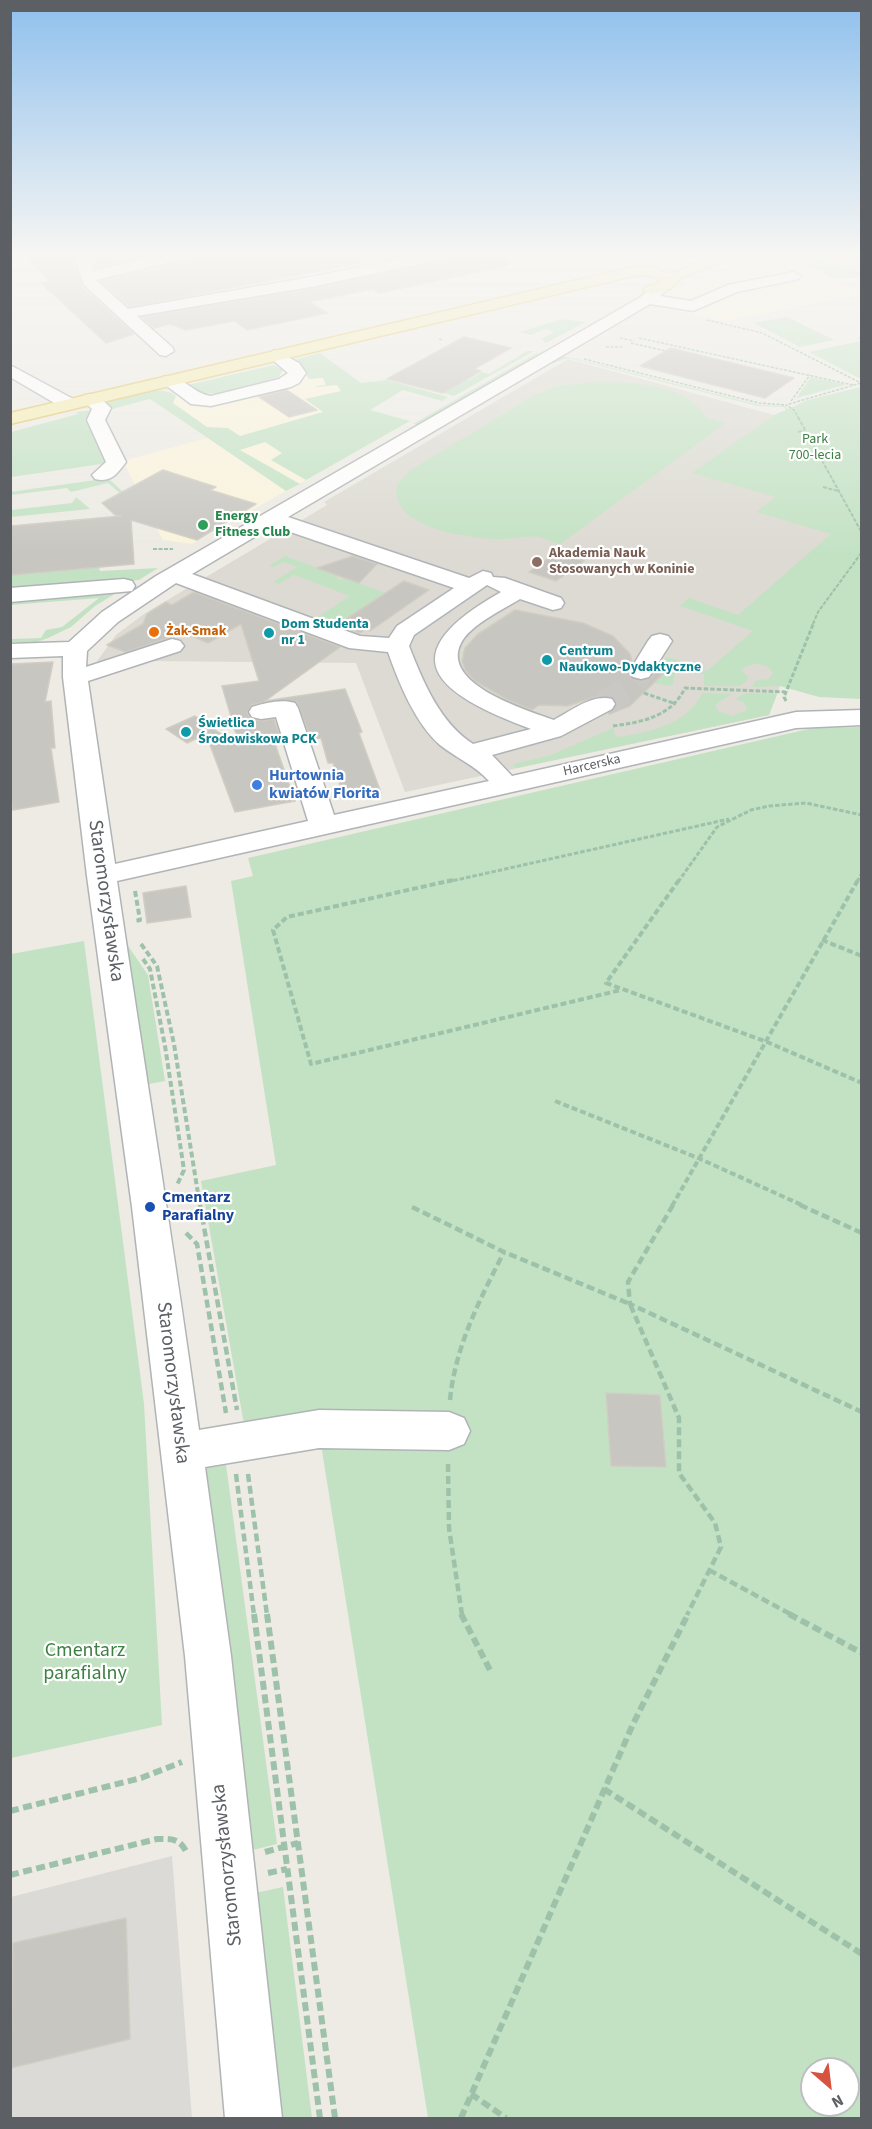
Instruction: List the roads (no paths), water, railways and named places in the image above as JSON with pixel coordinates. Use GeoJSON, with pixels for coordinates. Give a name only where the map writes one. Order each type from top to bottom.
{"type":"FeatureCollection","features":[{"type":"Feature","properties":{"kind":"main road"},"geometry":{"type":"LineString","coordinates":[[10,419],[275,355]]}},
{"type":"Feature","properties":{"kind":"street"},"geometry":{"type":"LineString","coordinates":[[10,651],[75,649],[110,617],[174,575],[536,354]]}},
{"type":"Feature","properties":{"kind":"street"},"geometry":{"type":"LineString","coordinates":[[169,381],[194,398],[206,401],[270,387],[293,379],[297,373],[295,369],[275,355]]}},
{"type":"Feature","properties":{"kind":"street"},"geometry":{"type":"LineString","coordinates":[[11,371],[69,404]]}},
{"type":"Feature","properties":{"kind":"street"},"geometry":{"type":"LineString","coordinates":[[91,399],[102,408],[96,420],[116,462],[109,472],[102,475]]}},
{"type":"Feature","properties":{"kind":"street"},"geometry":{"type":"LineString","coordinates":[[270,518],[553,603]]}},
{"type":"Feature","properties":{"kind":"street"},"geometry":{"type":"LineString","coordinates":[[459,563],[477,582]]}},
{"type":"Feature","properties":{"kind":"street"},"geometry":{"type":"LineString","coordinates":[[174,575],[357,643],[397,646]]}},
{"type":"Feature","properties":{"kind":"street"},"geometry":{"type":"LineString","coordinates":[[397,646],[405,631],[477,582]]}},
{"type":"Feature","properties":{"kind":"street"},"geometry":{"type":"LineString","coordinates":[[10,595],[124,586]]}},
{"type":"Feature","properties":{"kind":"street"},"geometry":{"type":"LineString","coordinates":[[518,591],[457,633],[447,646],[445,654],[448,666],[457,682],[474,695],[555,729]]}},
{"type":"Feature","properties":{"kind":"street"},"geometry":{"type":"LineString","coordinates":[[643,682],[660,641]]}},
{"type":"Feature","properties":{"kind":"street"},"geometry":{"type":"LineString","coordinates":[[75,677],[94,673],[172,646]]}},
{"type":"Feature","properties":{"kind":"street"},"geometry":{"type":"LineString","coordinates":[[397,646],[434,719],[445,735],[492,767],[506,786]]}},
{"type":"Feature","properties":{"kind":"street","name":"Staromorzysławska"},"geometry":{"type":"LineString","coordinates":[[75,649],[75,677],[121,872],[150,1207],[208,1656],[253,2118]]}},
{"type":"Feature","properties":{"kind":"street"},"geometry":{"type":"LineString","coordinates":[[261,711],[286,708],[324,827]]}},
{"type":"Feature","properties":{"kind":"street"},"geometry":{"type":"LineString","coordinates":[[471,753],[532,738],[555,729],[607,715]]}},
{"type":"Feature","properties":{"kind":"street","name":"Harcerska"},"geometry":{"type":"LineString","coordinates":[[121,872],[796,720],[861,717]]}},
{"type":"Feature","properties":{"kind":"street"},"geometry":{"type":"LineString","coordinates":[[181,1452],[319,1429],[449,1431]]}},
{"type":"Feature","properties":{"kind":"tunnel"},"geometry":{"type":"LineString","coordinates":[[603,704],[629,688],[641,672]]}},
{"type":"Feature","properties":{"kind":"place","name":"Energy Fitness Club"},"geometry":{"type":"Point","coordinates":[203,525]}},
{"type":"Feature","properties":{"kind":"place","name":"Akademia Nauk Stosowanych w Koninie"},"geometry":{"type":"Point","coordinates":[537,562]}},
{"type":"Feature","properties":{"kind":"place","name":"Żak-Smak"},"geometry":{"type":"Point","coordinates":[154,632]}},
{"type":"Feature","properties":{"kind":"place","name":"Dom Studenta nr 1"},"geometry":{"type":"Point","coordinates":[269,633]}},
{"type":"Feature","properties":{"kind":"place","name":"Centrum Naukowo-Dydaktyczne"},"geometry":{"type":"Point","coordinates":[547,660]}},
{"type":"Feature","properties":{"kind":"place","name":"Świetlica Środowiskowa PCK"},"geometry":{"type":"Point","coordinates":[186,732]}},
{"type":"Feature","properties":{"kind":"place","name":"Hurtownia kwiatów Florita"},"geometry":{"type":"Point","coordinates":[257,785]}},
{"type":"Feature","properties":{"kind":"place","name":"Cmentarz Parafialny"},"geometry":{"type":"Point","coordinates":[150,1207]}},
{"type":"Feature","properties":{"kind":"park label","name":"Park 700-lecia"},"geometry":{"type":"Point","coordinates":[815,448]}},
{"type":"Feature","properties":{"kind":"park label","name":"Cmentarz parafialny"},"geometry":{"type":"Point","coordinates":[85,1664]}}]}
